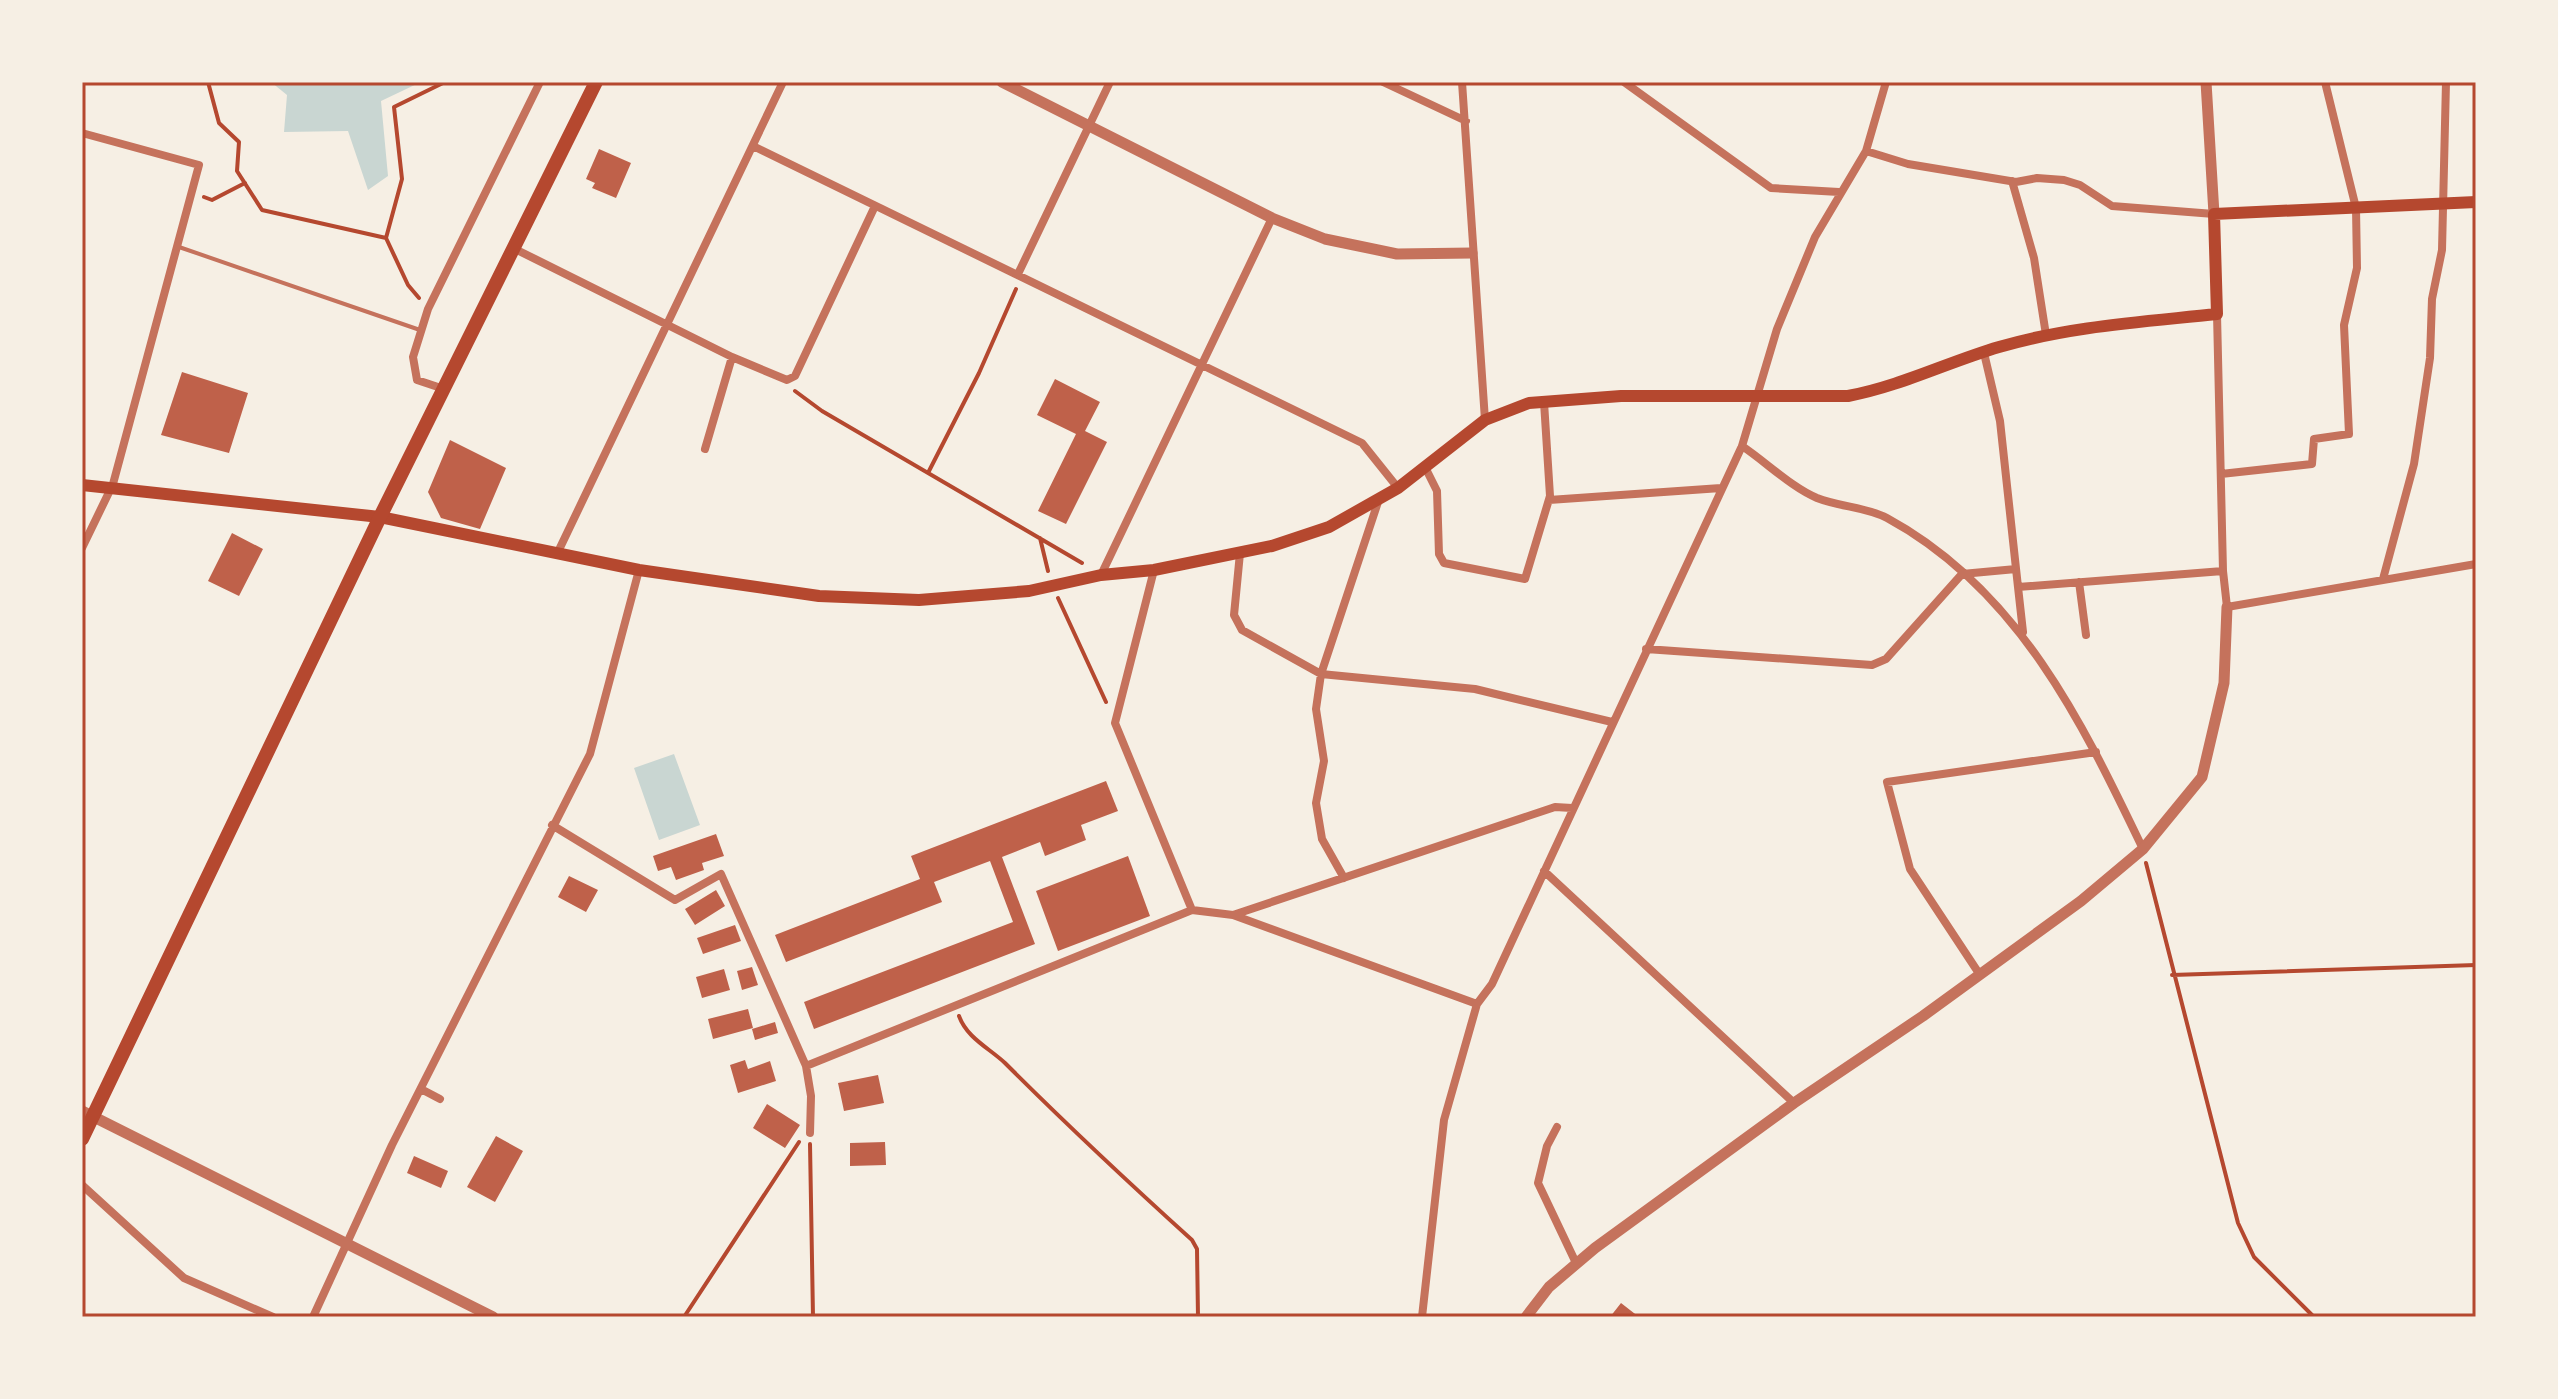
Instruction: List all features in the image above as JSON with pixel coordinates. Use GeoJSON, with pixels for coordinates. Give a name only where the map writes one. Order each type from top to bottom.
{"type":"FeatureCollection","features":[{"type":"Feature","properties":{"kind":"main road"},"geometry":{"type":"LineString","coordinates":[[82,1139],[88,1114],[596,82]]}},
{"type":"Feature","properties":{"kind":"main road"},"geometry":{"type":"LineString","coordinates":[[82,485],[380,517],[639,570],[819,596],[919,600],[1029,591],[1101,575],[1154,570],[1240,553],[1329,527],[1398,488],[1501,411],[1544,402],[1621,396],[1848,396],[1884,389],[1984,353],[2073,328],[2217,314],[2214,214],[2476,202]]}},
{"type":"Feature","properties":{"kind":"street"},"geometry":{"type":"LineString","coordinates":[[445,389],[417,380],[413,357],[421,331],[428,309],[540,82]]}},
{"type":"Feature","properties":{"kind":"street"},"geometry":{"type":"LineString","coordinates":[[557,554],[783,82]]}},
{"type":"Feature","properties":{"kind":"street"},"geometry":{"type":"LineString","coordinates":[[1002,82],[1272,218],[1325,239],[1397,254],[1472,253]]}},
{"type":"Feature","properties":{"kind":"street"},"geometry":{"type":"LineString","coordinates":[[1018,274],[1110,82]]}},
{"type":"Feature","properties":{"kind":"street"},"geometry":{"type":"LineString","coordinates":[[1383,82],[1466,121]]}},
{"type":"Feature","properties":{"kind":"street"},"geometry":{"type":"LineString","coordinates":[[1462,82],[1485,420]]}},
{"type":"Feature","properties":{"kind":"street"},"geometry":{"type":"LineString","coordinates":[[1624,82],[1771,188],[1839,192]]}},
{"type":"Feature","properties":{"kind":"street"},"geometry":{"type":"LineString","coordinates":[[1422,1317],[1444,1120],[1477,1004],[1492,984],[1742,446],[1752,423],[1777,329],[1815,237],[1866,151],[1886,82]]}},
{"type":"Feature","properties":{"kind":"street"},"geometry":{"type":"LineString","coordinates":[[1866,151],[1908,164],[2012,181],[2064,180],[2080,185],[2112,206],[2214,214],[2206,82]]}},
{"type":"Feature","properties":{"kind":"street"},"geometry":{"type":"LineString","coordinates":[[2221,474],[2312,464],[2314,439],[2349,434],[2344,325],[2357,268],[2356,208],[2325,82]]}},
{"type":"Feature","properties":{"kind":"street"},"geometry":{"type":"LineString","coordinates":[[2383,579],[2414,464],[2430,358],[2432,299],[2442,250],[2446,82]]}},
{"type":"Feature","properties":{"kind":"street"},"geometry":{"type":"LineString","coordinates":[[82,133],[199,165],[111,490],[82,548]]}},
{"type":"Feature","properties":{"kind":"street"},"geometry":{"type":"LineString","coordinates":[[753,146],[1362,443],[1398,488]]}},
{"type":"Feature","properties":{"kind":"street"},"geometry":{"type":"LineString","coordinates":[[2012,181],[2034,258],[2046,335]]}},
{"type":"Feature","properties":{"kind":"street"},"geometry":{"type":"LineString","coordinates":[[515,249],[732,357],[787,380],[795,376],[875,206]]}},
{"type":"Feature","properties":{"kind":"street"},"geometry":{"type":"LineString","coordinates":[[1101,575],[1272,218]]}},
{"type":"Feature","properties":{"kind":"street"},"geometry":{"type":"LineString","coordinates":[[1526,1317],[1549,1287],[1576,1263],[1794,1103],[2081,901],[2143,849],[2202,777],[2224,683],[2227,607],[2223,571],[2217,314]]}},
{"type":"Feature","properties":{"kind":"street"},"geometry":{"type":"LineString","coordinates":[[1984,353],[2000,421],[2023,636]]}},
{"type":"Feature","properties":{"kind":"street"},"geometry":{"type":"LineString","coordinates":[[705,449],[732,357]]}},
{"type":"Feature","properties":{"kind":"street"},"geometry":{"type":"LineString","coordinates":[[1425,467],[1437,491],[1439,554],[1444,563],[1525,579],[1549,500],[1544,402]]}},
{"type":"Feature","properties":{"kind":"street"},"geometry":{"type":"LineString","coordinates":[[1742,446],[1817,498],[1885,516],[1921,539],[1962,574],[2023,636],[2072,704],[2143,849]]}},
{"type":"Feature","properties":{"kind":"street"},"geometry":{"type":"LineString","coordinates":[[1549,500],[1721,488]]}},
{"type":"Feature","properties":{"kind":"street"},"geometry":{"type":"LineString","coordinates":[[1344,878],[1322,839],[1316,803],[1324,761],[1316,709],[1321,674],[1379,498]]}},
{"type":"Feature","properties":{"kind":"street"},"geometry":{"type":"LineString","coordinates":[[1240,553],[1234,615],[1242,630],[1321,674],[1475,689],[1612,722]]}},
{"type":"Feature","properties":{"kind":"street"},"geometry":{"type":"LineString","coordinates":[[2227,607],[2476,564]]}},
{"type":"Feature","properties":{"kind":"street"},"geometry":{"type":"LineString","coordinates":[[1646,649],[1872,665],[1886,659],[1962,574],[2016,569]]}},
{"type":"Feature","properties":{"kind":"street"},"geometry":{"type":"LineString","coordinates":[[313,1317],[421,1089],[590,754],[639,570]]}},
{"type":"Feature","properties":{"kind":"street"},"geometry":{"type":"LineString","coordinates":[[1154,570],[1115,723],[1192,910]]}},
{"type":"Feature","properties":{"kind":"street"},"geometry":{"type":"LineString","coordinates":[[2018,587],[2223,571]]}},
{"type":"Feature","properties":{"kind":"street"},"geometry":{"type":"LineString","coordinates":[[2079,582],[2086,635]]}},
{"type":"Feature","properties":{"kind":"street"},"geometry":{"type":"LineString","coordinates":[[1980,975],[1910,869],[1887,782],[2096,752]]}},
{"type":"Feature","properties":{"kind":"street"},"geometry":{"type":"LineString","coordinates":[[1233,915],[1555,807],[1572,808]]}},
{"type":"Feature","properties":{"kind":"street"},"geometry":{"type":"LineString","coordinates":[[552,825],[675,900],[721,874],[806,1066],[811,1096],[810,1133]]}},
{"type":"Feature","properties":{"kind":"street"},"geometry":{"type":"LineString","coordinates":[[1544,871],[1794,1103]]}},
{"type":"Feature","properties":{"kind":"street"},"geometry":{"type":"LineString","coordinates":[[806,1066],[1192,910],[1233,915],[1477,1004]]}},
{"type":"Feature","properties":{"kind":"street"},"geometry":{"type":"LineString","coordinates":[[421,1089],[440,1099]]}},
{"type":"Feature","properties":{"kind":"street"},"geometry":{"type":"LineString","coordinates":[[88,1114],[493,1317]]}},
{"type":"Feature","properties":{"kind":"street"},"geometry":{"type":"LineString","coordinates":[[1557,1127],[1547,1146],[1538,1183],[1576,1263]]}},
{"type":"Feature","properties":{"kind":"street"},"geometry":{"type":"LineString","coordinates":[[82,1185],[184,1278],[273,1317]]}},
{"type":"Feature","properties":{"kind":"lane"},"geometry":{"type":"LineString","coordinates":[[177,246],[421,331]]}},
{"type":"Feature","properties":{"kind":"path"},"geometry":{"type":"LineString","coordinates":[[208,82],[219,123],[239,142],[237,171],[262,210],[386,238]]}},
{"type":"Feature","properties":{"kind":"path"},"geometry":{"type":"LineString","coordinates":[[428,309],[408,285],[386,238],[402,179],[394,107],[445,82]]}},
{"type":"Feature","properties":{"kind":"path"},"geometry":{"type":"LineString","coordinates":[[198,195],[212,200],[245,183]]}},
{"type":"Feature","properties":{"kind":"path"},"geometry":{"type":"LineString","coordinates":[[929,471],[1015,296],[1018,274]]}},
{"type":"Feature","properties":{"kind":"path"},"geometry":{"type":"LineString","coordinates":[[787,380],[800,397],[1101,575]]}},
{"type":"Feature","properties":{"kind":"path"},"geometry":{"type":"LineString","coordinates":[[1040,538],[1047,568]]}},
{"type":"Feature","properties":{"kind":"path"},"geometry":{"type":"LineString","coordinates":[[1062,610],[1072,624],[1115,723]]}},
{"type":"Feature","properties":{"kind":"path"},"geometry":{"type":"LineString","coordinates":[[2143,849],[2172,975],[2238,1223],[2254,1257],[2314,1317]]}},
{"type":"Feature","properties":{"kind":"path"},"geometry":{"type":"LineString","coordinates":[[2172,975],[2476,965]]}},
{"type":"Feature","properties":{"kind":"path"},"geometry":{"type":"LineString","coordinates":[[955,1006],[962,1024],[973,1037],[996,1055],[1098,1155],[1192,1240],[1197,1249],[1198,1317]]}},
{"type":"Feature","properties":{"kind":"path"},"geometry":{"type":"LineString","coordinates":[[684,1317],[799,1141],[810,1133]]}},
{"type":"Feature","properties":{"kind":"path"},"geometry":{"type":"LineString","coordinates":[[810,1133],[813,1317]]}},
{"type":"Feature","properties":{"kind":"shaded area"},"geometry":{"type":"Polygon","coordinates":[[[271,82],[421,82],[381,101],[388,176],[368,190],[348,131],[284,132],[287,95],[271,82]]]}},
{"type":"Feature","properties":{"kind":"shaded area"},"geometry":{"type":"Polygon","coordinates":[[[674,754],[700,825],[659,840],[634,768],[674,754]]]}},
{"type":"Feature","properties":{"kind":"building"},"geometry":{"type":"Polygon","coordinates":[[[599,149],[631,163],[616,198],[592,188],[595,183],[586,179],[599,149]]]}},
{"type":"Feature","properties":{"kind":"building"},"geometry":{"type":"Polygon","coordinates":[[[182,372],[248,393],[229,453],[161,435],[182,372]]]}},
{"type":"Feature","properties":{"kind":"building"},"geometry":{"type":"Polygon","coordinates":[[[1055,379],[1100,402],[1085,431],[1107,442],[1066,524],[1038,511],[1076,434],[1037,415],[1055,379]]]}},
{"type":"Feature","properties":{"kind":"building"},"geometry":{"type":"Polygon","coordinates":[[[450,440],[506,468],[480,529],[441,518],[428,492],[450,440]]]}},
{"type":"Feature","properties":{"kind":"building"},"geometry":{"type":"Polygon","coordinates":[[[232,533],[263,549],[239,596],[208,581],[232,533]]]}},
{"type":"Feature","properties":{"kind":"building"},"geometry":{"type":"Polygon","coordinates":[[[1106,781],[1118,811],[1081,825],[1086,840],[1045,856],[1040,842],[1002,857],[1035,944],[814,1029],[804,1002],[1013,922],[990,861],[934,882],[942,902],[786,962],[775,935],[920,879],[911,856],[1106,781]]]}},
{"type":"Feature","properties":{"kind":"building"},"geometry":{"type":"Polygon","coordinates":[[[716,834],[724,856],[702,863],[704,870],[676,880],[671,867],[658,871],[653,856],[716,834]]]}},
{"type":"Feature","properties":{"kind":"building"},"geometry":{"type":"Polygon","coordinates":[[[1128,856],[1150,916],[1058,951],[1036,891],[1128,856]]]}},
{"type":"Feature","properties":{"kind":"building"},"geometry":{"type":"Polygon","coordinates":[[[569,876],[598,890],[586,912],[558,897],[569,876]]]}},
{"type":"Feature","properties":{"kind":"building"},"geometry":{"type":"Polygon","coordinates":[[[716,890],[725,906],[695,925],[685,909],[716,890]]]}},
{"type":"Feature","properties":{"kind":"building"},"geometry":{"type":"Polygon","coordinates":[[[735,925],[741,941],[703,954],[697,938],[735,925]]]}},
{"type":"Feature","properties":{"kind":"building"},"geometry":{"type":"Polygon","coordinates":[[[752,967],[758,985],[742,990],[737,971],[752,967]]]}},
{"type":"Feature","properties":{"kind":"building"},"geometry":{"type":"Polygon","coordinates":[[[724,969],[730,990],[702,998],[696,977],[724,969]]]}},
{"type":"Feature","properties":{"kind":"building"},"geometry":{"type":"Polygon","coordinates":[[[748,1009],[753,1028],[713,1039],[708,1019],[748,1009]]]}},
{"type":"Feature","properties":{"kind":"building"},"geometry":{"type":"Polygon","coordinates":[[[775,1022],[778,1033],[755,1040],[752,1029],[775,1022]]]}},
{"type":"Feature","properties":{"kind":"building"},"geometry":{"type":"Polygon","coordinates":[[[745,1060],[748,1069],[770,1061],[776,1081],[738,1093],[730,1065],[745,1060]]]}},
{"type":"Feature","properties":{"kind":"building"},"geometry":{"type":"Polygon","coordinates":[[[878,1075],[884,1103],[844,1111],[838,1083],[878,1075]]]}},
{"type":"Feature","properties":{"kind":"building"},"geometry":{"type":"Polygon","coordinates":[[[767,1104],[800,1125],[785,1148],[753,1128],[767,1104]]]}},
{"type":"Feature","properties":{"kind":"building"},"geometry":{"type":"Polygon","coordinates":[[[496,1136],[523,1151],[495,1202],[467,1187],[496,1136]]]}},
{"type":"Feature","properties":{"kind":"building"},"geometry":{"type":"Polygon","coordinates":[[[885,1142],[886,1165],[850,1166],[850,1143],[885,1142]]]}},
{"type":"Feature","properties":{"kind":"building"},"geometry":{"type":"Polygon","coordinates":[[[414,1156],[448,1171],[441,1188],[407,1173],[414,1156]]]}},
{"type":"Feature","properties":{"kind":"building"},"geometry":{"type":"Polygon","coordinates":[[[1621,1303],[1639,1317],[1610,1317],[1621,1303]]]}}]}
